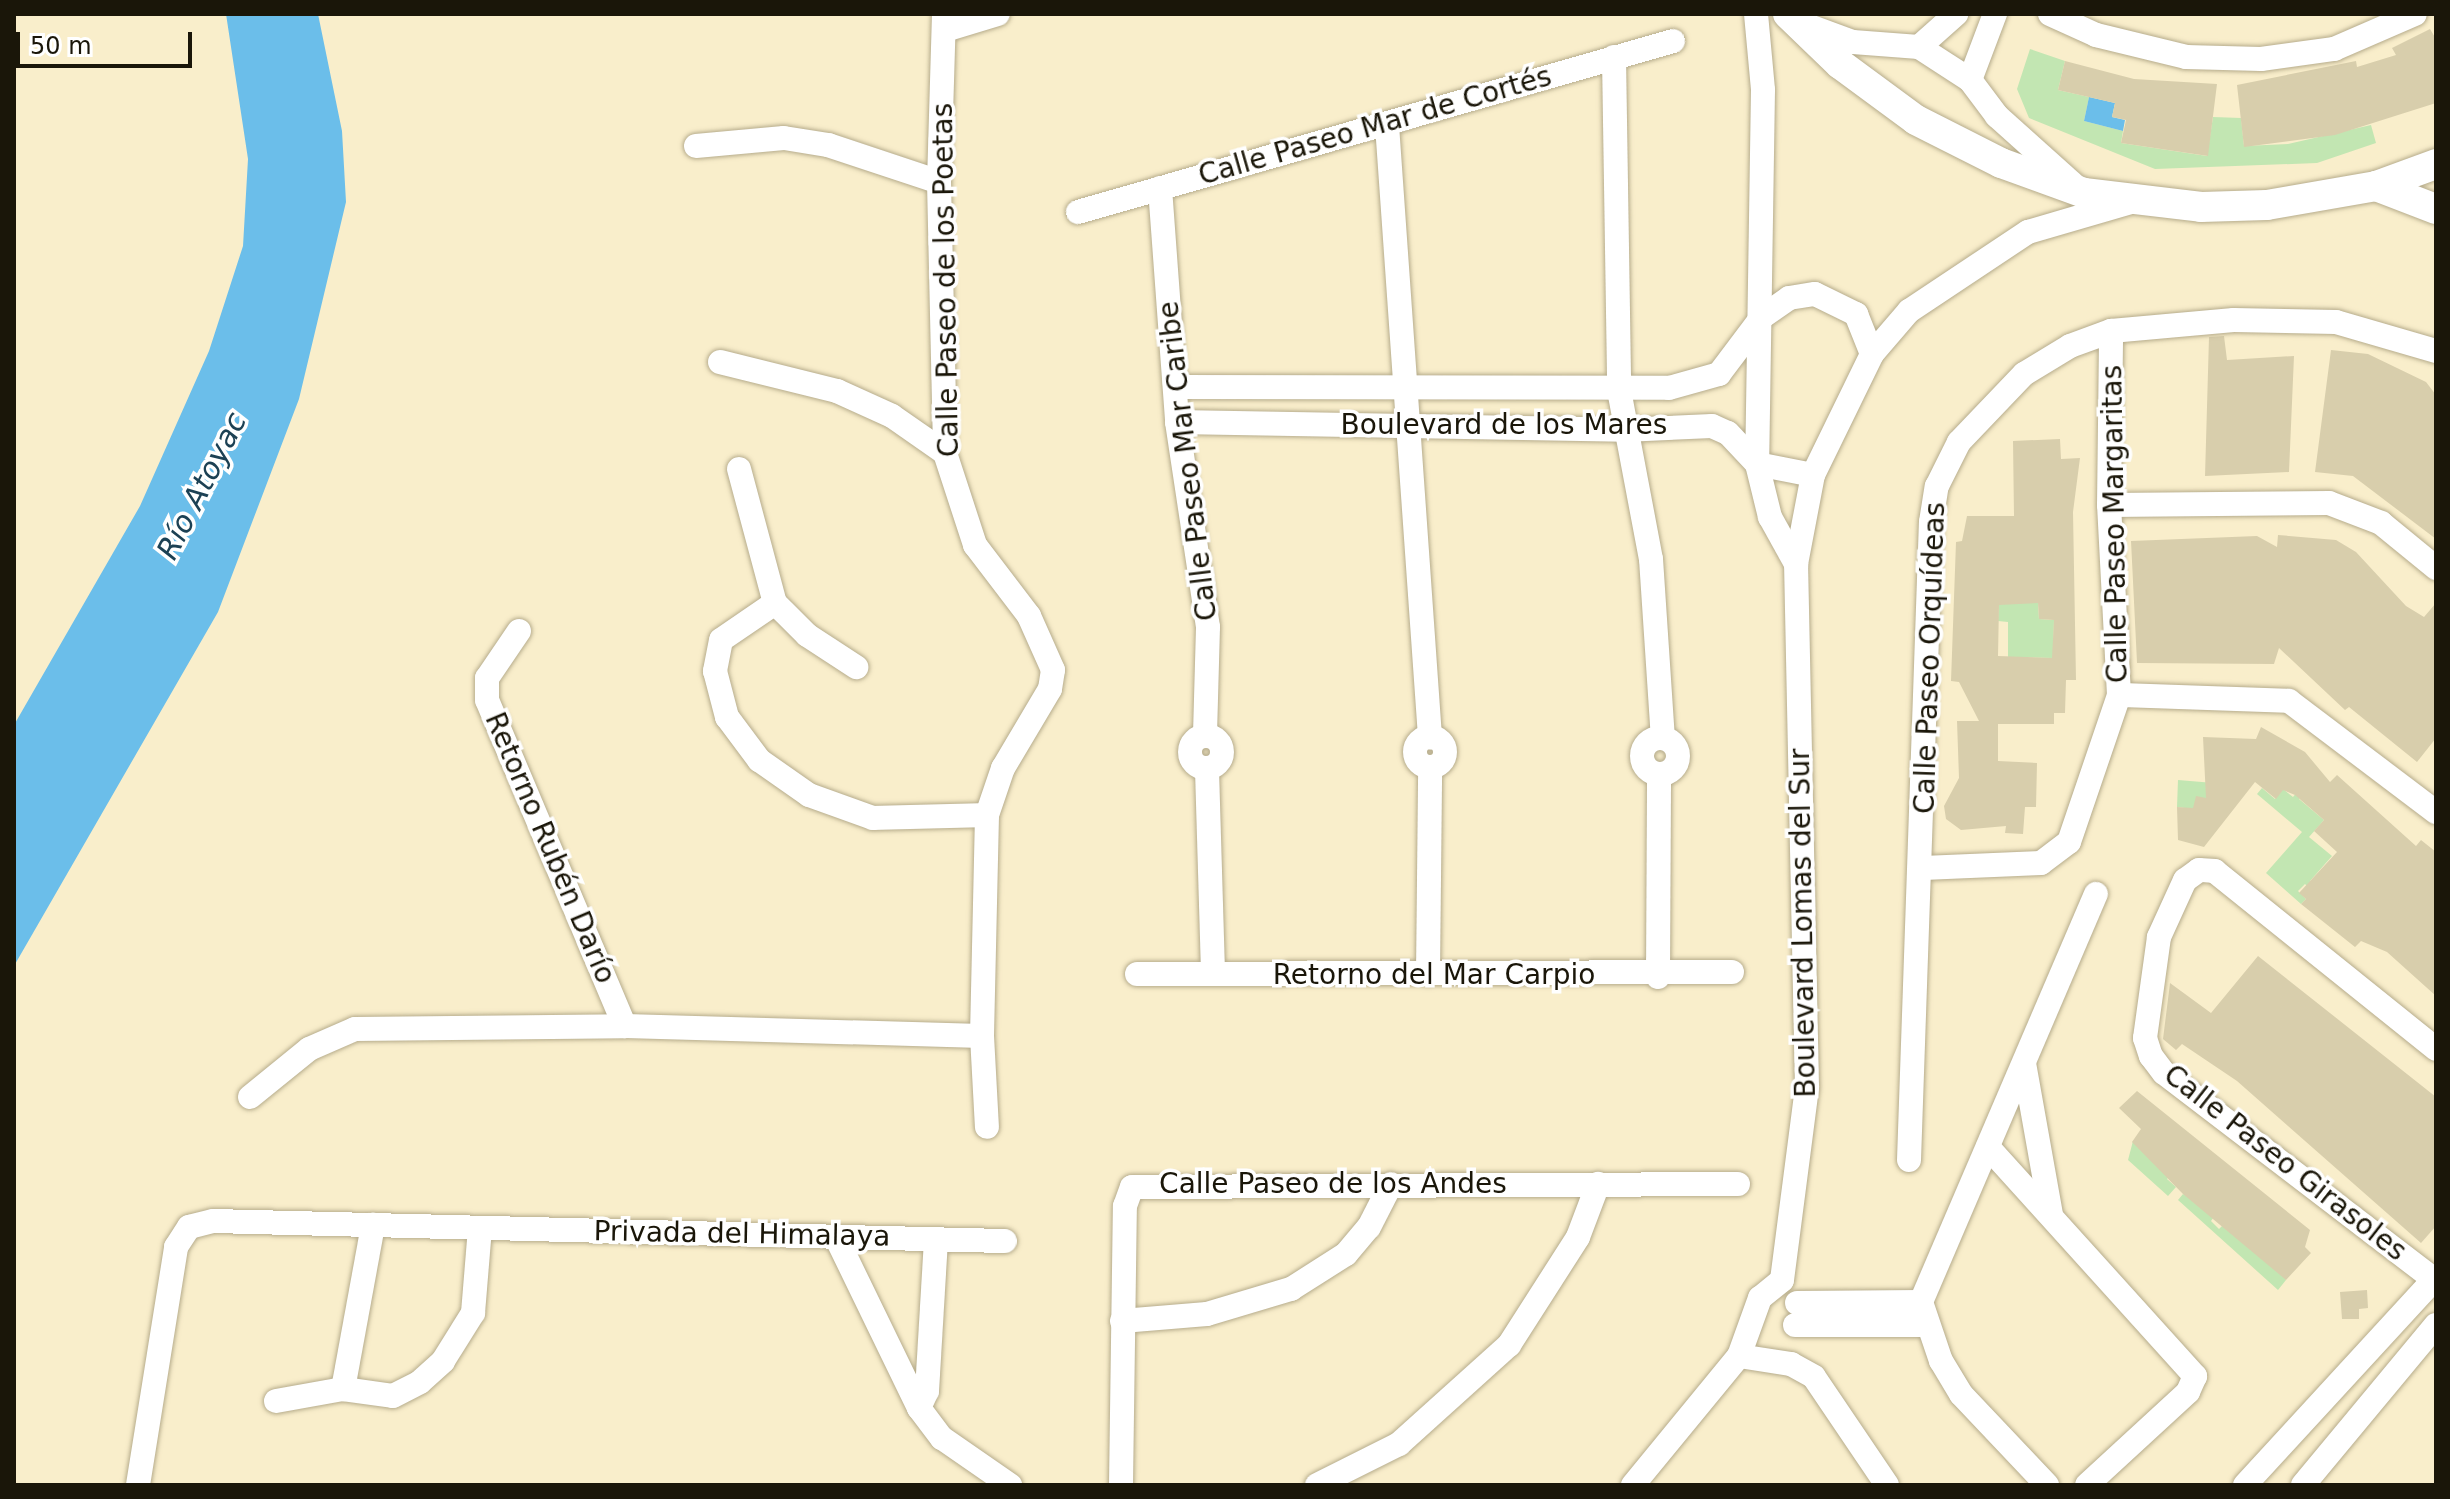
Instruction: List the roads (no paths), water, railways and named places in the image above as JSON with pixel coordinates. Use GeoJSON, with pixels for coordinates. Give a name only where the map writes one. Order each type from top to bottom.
{"type":"FeatureCollection","features":[{"type":"Feature","properties":{"kind":"street"},"geometry":{"type":"LineString","coordinates":[[944,22],[998,14]]}},
{"type":"Feature","properties":{"kind":"street","name":"Boulevard Lomas del Sur"},"geometry":{"type":"LineString","coordinates":[[1756,14],[1763,90],[1762,317],[1757,464],[1770,517],[1796,564]]}},
{"type":"Feature","properties":{"kind":"street"},"geometry":{"type":"LineString","coordinates":[[1919,47],[1956,14]]}},
{"type":"Feature","properties":{"kind":"street"},"geometry":{"type":"LineString","coordinates":[[1970,80],[1995,14]]}},
{"type":"Feature","properties":{"kind":"street"},"geometry":{"type":"LineString","coordinates":[[2050,14],[2096,35],[2186,57],[2261,59],[2334,49],[2415,14]]}},
{"type":"Feature","properties":{"kind":"street"},"geometry":{"type":"LineString","coordinates":[[1791,18],[1853,42],[1919,47],[1970,80],[2030,149],[2084,193]]}},
{"type":"Feature","properties":{"kind":"street"},"geometry":{"type":"LineString","coordinates":[[1791,18],[1840,64],[1916,120],[2001,163],[2084,193],[2136,201],[2267,205],[2376,186],[2436,164]]}},
{"type":"Feature","properties":{"kind":"street","name":"Calle Paseo de los Poetas"},"geometry":{"type":"LineString","coordinates":[[944,22],[939,182],[945,453],[975,545],[1029,616],[1053,670],[1050,689],[1003,768],[987,815],[982,1036],[987,1127]]}},
{"type":"Feature","properties":{"kind":"street","name":"Calle Paseo Mar de Cortés"},"geometry":{"type":"LineString","coordinates":[[1078,212],[1673,41]]}},
{"type":"Feature","properties":{"kind":"street"},"geometry":{"type":"LineString","coordinates":[[1614,57],[1619,390],[1624,430],[1651,559],[1663,738],[1678,752],[1670,772],[1659,775],[1658,977]]}},
{"type":"Feature","properties":{"kind":"street"},"geometry":{"type":"LineString","coordinates":[[1387,125],[1403,390],[1430,737],[1445,752],[1430,767],[1428,974]]}},
{"type":"Feature","properties":{"kind":"street"},"geometry":{"type":"LineString","coordinates":[[696,146],[784,138],[828,145],[939,182]]}},
{"type":"Feature","properties":{"kind":"street"},"geometry":{"type":"LineString","coordinates":[[2376,186],[2436,209]]}},
{"type":"Feature","properties":{"kind":"street","name":"Calle Paseo Mar Caribe"},"geometry":{"type":"LineString","coordinates":[[1160,188],[1177,422],[1208,627],[1205,735],[1218,740],[1223,752],[1219,764],[1207,770],[1213,973]]}},
{"type":"Feature","properties":{"kind":"street","name":"Boulevard Lomas del Sur"},"geometry":{"type":"LineString","coordinates":[[1782,1280],[1807,1087],[1796,564],[1813,475],[1872,354],[1909,311],[2028,232],[2136,201]]}},
{"type":"Feature","properties":{"kind":"street"},"geometry":{"type":"LineString","coordinates":[[1762,317],[1789,298],[1831,297],[1856,314],[1872,354]]}},
{"type":"Feature","properties":{"kind":"street","name":"Boulevard de los Mares"},"geometry":{"type":"LineString","coordinates":[[1175,387],[1403,390],[1669,388],[1719,374],[1762,317]]}},
{"type":"Feature","properties":{"kind":"street","name":"Calle Paseo Orquídeas"},"geometry":{"type":"LineString","coordinates":[[1909,1160],[1937,486],[1959,442],[2024,374],[2070,346],[2111,331],[2234,320],[2336,322],[2436,351]]}},
{"type":"Feature","properties":{"kind":"street","name":"Calle Paseo Margaritas"},"geometry":{"type":"LineString","coordinates":[[1923,868],[2041,863],[2057,856],[2069,842],[2119,695],[2109,505],[2111,331]]}},
{"type":"Feature","properties":{"kind":"street"},"geometry":{"type":"LineString","coordinates":[[720,362],[837,391],[892,416],[945,453]]}},
{"type":"Feature","properties":{"kind":"street","name":"Boulevard de los Mares"},"geometry":{"type":"LineString","coordinates":[[1177,422],[1624,430],[1712,426],[1728,433],[1757,464]]}},
{"type":"Feature","properties":{"kind":"street"},"geometry":{"type":"LineString","coordinates":[[1757,464],[1813,475]]}},
{"type":"Feature","properties":{"kind":"street"},"geometry":{"type":"LineString","coordinates":[[739,469],[775,603],[807,635],[856,667]]}},
{"type":"Feature","properties":{"kind":"street"},"geometry":{"type":"LineString","coordinates":[[2109,505],[2329,503],[2381,523],[2436,568]]}},
{"type":"Feature","properties":{"kind":"street"},"geometry":{"type":"LineString","coordinates":[[775,603],[721,640],[715,671],[727,717],[759,760],[809,795],[873,818],[987,815]]}},
{"type":"Feature","properties":{"kind":"street","name":"Retorno Rubén Darío"},"geometry":{"type":"LineString","coordinates":[[519,631],[487,678],[487,700],[625,1026]]}},
{"type":"Feature","properties":{"kind":"street"},"geometry":{"type":"LineString","coordinates":[[2119,695],[2289,701],[2436,812]]}},
{"type":"Feature","properties":{"kind":"street","name":"Calle Paseo Girasoles"},"geometry":{"type":"LineString","coordinates":[[2435,1279],[2164,1073],[2151,1056],[2145,1038],[2159,937],[2185,880],[2199,870],[2215,871],[2436,1049]]}},
{"type":"Feature","properties":{"kind":"street"},"geometry":{"type":"LineString","coordinates":[[2047,1485],[1961,1394],[1924,1313],[1988,1147],[2096,894]]}},
{"type":"Feature","properties":{"kind":"street","name":"Retorno del Mar Carpio"},"geometry":{"type":"LineString","coordinates":[[1137,974],[1658,977],[1732,972]]}},
{"type":"Feature","properties":{"kind":"street","name":"Retorno Rubén Darío"},"geometry":{"type":"LineString","coordinates":[[250,1097],[309,1049],[355,1029],[625,1026],[982,1036]]}},
{"type":"Feature","properties":{"kind":"street"},"geometry":{"type":"LineString","coordinates":[[2024,1063],[2051,1216]]}},
{"type":"Feature","properties":{"kind":"street"},"geometry":{"type":"LineString","coordinates":[[1988,1147],[2195,1376],[2188,1392],[2087,1485]]}},
{"type":"Feature","properties":{"kind":"street"},"geometry":{"type":"LineString","coordinates":[[1122,1321],[1207,1314],[1291,1289],[1346,1254],[1369,1227],[1391,1184]]}},
{"type":"Feature","properties":{"kind":"street"},"geometry":{"type":"LineString","coordinates":[[1317,1485],[1399,1444],[1509,1345],[1571,1250],[1598,1184]]}},
{"type":"Feature","properties":{"kind":"street","name":"Calle Paseo de los Andes"},"geometry":{"type":"LineString","coordinates":[[1121,1485],[1125,1206],[1132,1187],[1738,1184]]}},
{"type":"Feature","properties":{"kind":"street","name":"Privada del Himalaya"},"geometry":{"type":"LineString","coordinates":[[138,1485],[176,1247],[189,1227],[213,1221],[1005,1241]]}},
{"type":"Feature","properties":{"kind":"street"},"geometry":{"type":"LineString","coordinates":[[343,1389],[373,1225]]}},
{"type":"Feature","properties":{"kind":"street"},"geometry":{"type":"LineString","coordinates":[[276,1401],[343,1389],[393,1396],[443,1361],[473,1313],[480,1228]]}},
{"type":"Feature","properties":{"kind":"street"},"geometry":{"type":"LineString","coordinates":[[836,1237],[919,1408],[942,1438],[1010,1485]]}},
{"type":"Feature","properties":{"kind":"street"},"geometry":{"type":"LineString","coordinates":[[919,1408],[927,1391],[936,1239]]}},
{"type":"Feature","properties":{"kind":"street"},"geometry":{"type":"LineString","coordinates":[[2250,1483],[2435,1279]]}},
{"type":"Feature","properties":{"kind":"street"},"geometry":{"type":"LineString","coordinates":[[1633,1485],[1739,1356],[1760,1298],[1782,1280],[1796,1314],[1791,1364]]}},
{"type":"Feature","properties":{"kind":"street"},"geometry":{"type":"LineString","coordinates":[[1796,1314],[1924,1313]]}},
{"type":"Feature","properties":{"kind":"street"},"geometry":{"type":"LineString","coordinates":[[2303,1485],[2436,1325]]}},
{"type":"Feature","properties":{"kind":"street"},"geometry":{"type":"LineString","coordinates":[[1739,1356],[1791,1364],[1828,1391],[1862,1455],[1887,1485]]}},
{"type":"Feature","properties":{"kind":"water","name":"Río Atoyac"},"geometry":{"type":"Polygon","coordinates":[[[226,14],[318,14],[342,131],[346,202],[299,399],[218,612],[14,966],[14,725],[140,506],[209,351],[243,246],[248,159],[226,14]]]}},
{"type":"Feature","properties":{"kind":"water"},"geometry":{"type":"Polygon","coordinates":[[[2089,97],[2115,103],[2112,117],[2125,120],[2123,131],[2084,121],[2089,97]]]}}]}
